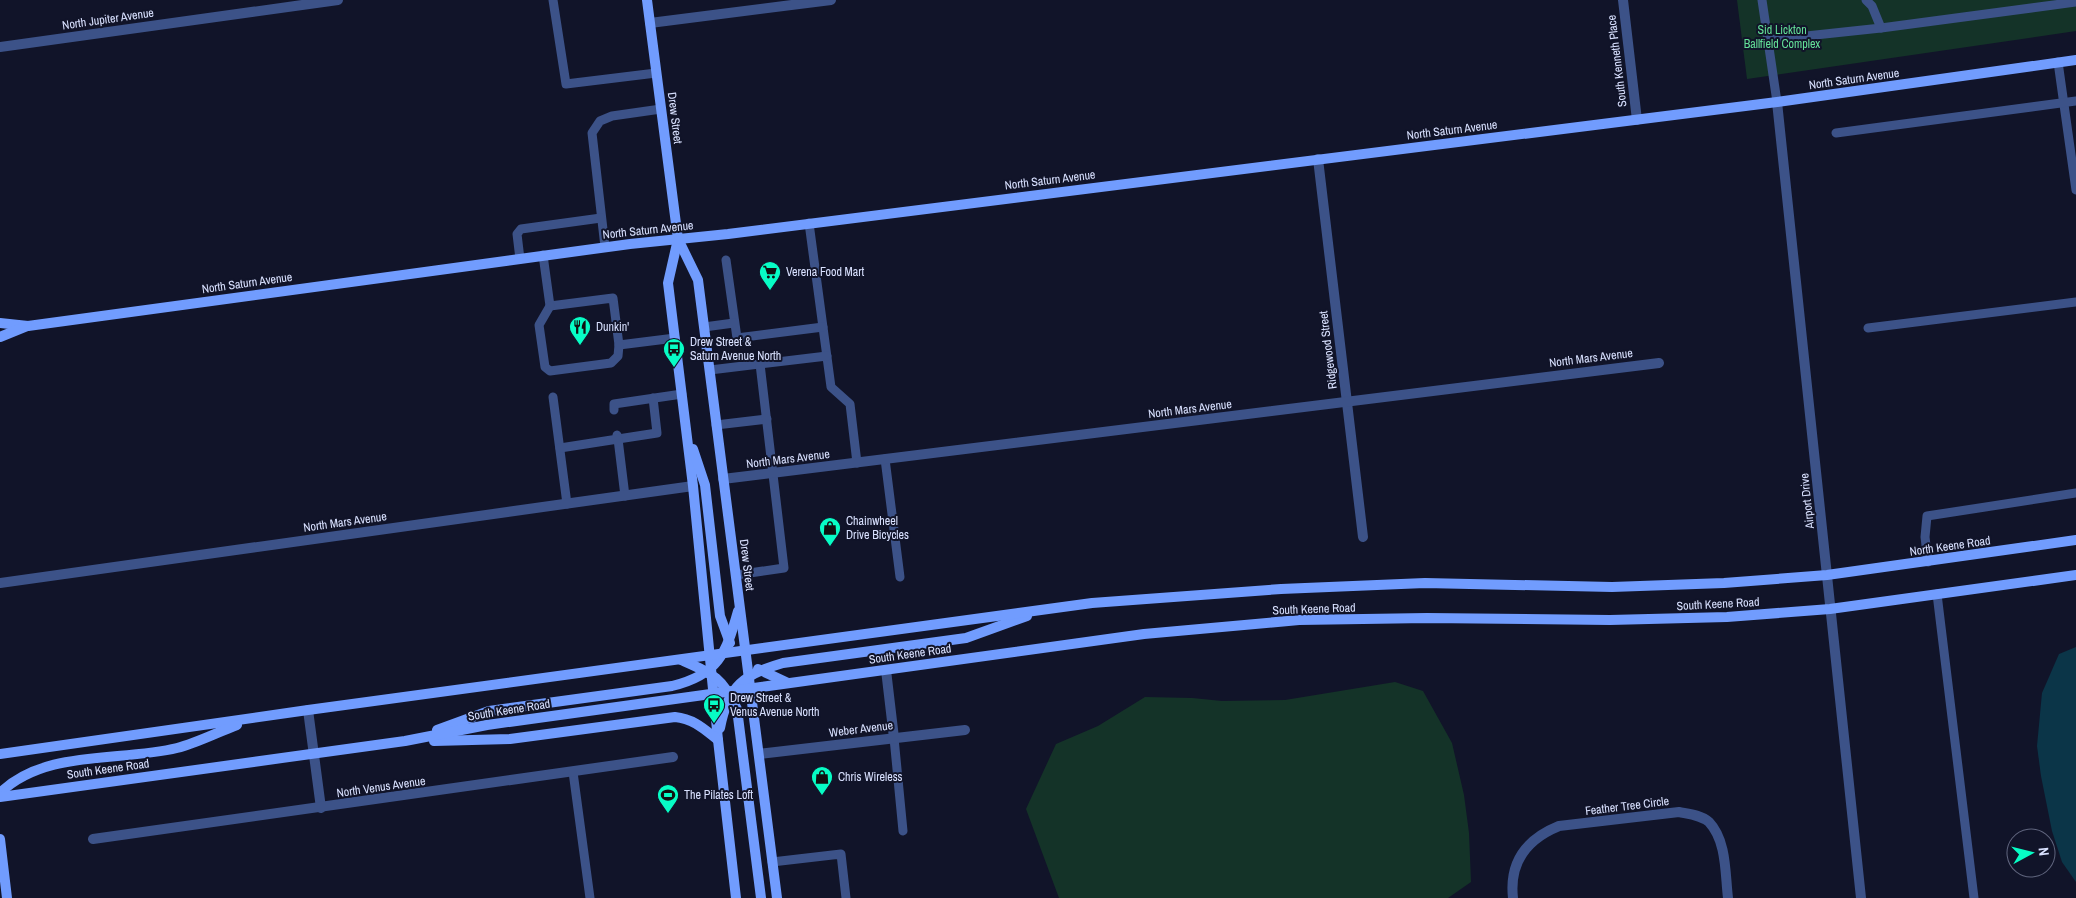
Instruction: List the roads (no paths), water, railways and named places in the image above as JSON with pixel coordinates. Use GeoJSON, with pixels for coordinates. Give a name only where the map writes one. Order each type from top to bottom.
{"type":"FeatureCollection","features":[{"type":"Feature","properties":{"kind":"main road","name":"Drew Street"},"geometry":{"type":"LineString","coordinates":[[647,0],[678,239],[698,280],[736,575],[740,652],[747,665],[751,688],[777,898]]}},
{"type":"Feature","properties":{"kind":"main road","name":"North Saturn Avenue"},"geometry":{"type":"LineString","coordinates":[[0,337],[28,326],[604,247],[1637,120],[2076,60]]}},
{"type":"Feature","properties":{"kind":"main road","name":"Drew Street"},"geometry":{"type":"LineString","coordinates":[[678,239],[668,283],[693,486],[710,671],[736,898]]}},
{"type":"Feature","properties":{"kind":"main road","name":"North Saturn Avenue"},"geometry":{"type":"LineString","coordinates":[[0,323],[28,326]]}},
{"type":"Feature","properties":{"kind":"main road"},"geometry":{"type":"LineString","coordinates":[[686,427],[705,485],[720,616],[730,642],[740,652]]}},
{"type":"Feature","properties":{"kind":"main road","name":"North Keene Road"},"geometry":{"type":"LineString","coordinates":[[1827,575],[2076,540]]}},
{"type":"Feature","properties":{"kind":"main road","name":"South Keene Road"},"geometry":{"type":"LineString","coordinates":[[0,754],[1092,603],[1282,588],[1425,583],[1612,587],[1724,583],[1827,575]]}},
{"type":"Feature","properties":{"kind":"main road"},"geometry":{"type":"LineString","coordinates":[[1830,609],[2076,575]]}},
{"type":"Feature","properties":{"kind":"main road"},"geometry":{"type":"LineString","coordinates":[[405,741],[489,712],[672,686],[691,681],[710,671],[723,654],[730,642],[739,606]]}},
{"type":"Feature","properties":{"kind":"main road"},"geometry":{"type":"LineString","coordinates":[[718,740],[722,716],[731,693],[749,676],[759,670],[783,663],[966,638],[1047,609]]}},
{"type":"Feature","properties":{"kind":"main road","name":"South Keene Road"},"geometry":{"type":"LineString","coordinates":[[0,797],[405,741],[487,725],[731,693],[751,688],[1144,634],[1299,620],[1436,618],[1610,620],[1726,617],[1830,609]]}},
{"type":"Feature","properties":{"kind":"main road"},"geometry":{"type":"LineString","coordinates":[[681,660],[710,671],[731,693],[737,709],[742,736],[761,898]]}},
{"type":"Feature","properties":{"kind":"main road"},"geometry":{"type":"LineString","coordinates":[[747,665],[788,683]]}},
{"type":"Feature","properties":{"kind":"main road"},"geometry":{"type":"LineString","coordinates":[[405,741],[510,739],[675,717],[685,718],[700,725],[718,740]]}},
{"type":"Feature","properties":{"kind":"main road"},"geometry":{"type":"LineString","coordinates":[[0,793],[10,783],[44,766],[178,748],[255,718]]}},
{"type":"Feature","properties":{"kind":"main road"},"geometry":{"type":"LineString","coordinates":[[0,839],[7,898]]}},
{"type":"Feature","properties":{"kind":"street","name":"North Jupiter Avenue"},"geometry":{"type":"LineString","coordinates":[[0,47],[338,0]]}},
{"type":"Feature","properties":{"kind":"street"},"geometry":{"type":"LineString","coordinates":[[650,23],[831,0]]}},
{"type":"Feature","properties":{"kind":"street","name":"South Kenneth Place"},"geometry":{"type":"LineString","coordinates":[[1622,0],[1637,120]]}},
{"type":"Feature","properties":{"kind":"street","name":"Airport Drive"},"geometry":{"type":"LineString","coordinates":[[1777,102],[1861,898]]}},
{"type":"Feature","properties":{"kind":"street","name":"Ridgewood Street"},"geometry":{"type":"LineString","coordinates":[[1318,160],[1363,537]]}},
{"type":"Feature","properties":{"kind":"street","name":"North Mars Avenue"},"geometry":{"type":"LineString","coordinates":[[723,479],[1659,363]]}},
{"type":"Feature","properties":{"kind":"street","name":"North Mars Avenue"},"geometry":{"type":"LineString","coordinates":[[0,583],[693,486]]}},
{"type":"Feature","properties":{"kind":"street"},"geometry":{"type":"LineString","coordinates":[[886,670],[894,738]]}},
{"type":"Feature","properties":{"kind":"street"},"geometry":{"type":"LineString","coordinates":[[308,710],[321,808]]}},
{"type":"Feature","properties":{"kind":"street","name":"Weber Avenue"},"geometry":{"type":"LineString","coordinates":[[759,754],[965,730]]}},
{"type":"Feature","properties":{"kind":"street","name":"North Venus Avenue"},"geometry":{"type":"LineString","coordinates":[[93,839],[673,757]]}},
{"type":"Feature","properties":{"kind":"street","name":"Feather Tree Circle"},"geometry":{"type":"LineString","coordinates":[[1513,898],[1512,890],[1515,868],[1526,848],[1543,833],[1560,826],[1679,812],[1695,814],[1708,821],[1717,833],[1722,847],[1728,898]]}},
{"type":"Feature","properties":{"kind":"lane"},"geometry":{"type":"LineString","coordinates":[[553,0],[566,84],[656,73]]}},
{"type":"Feature","properties":{"kind":"lane"},"geometry":{"type":"LineString","coordinates":[[1762,0],[1777,102]]}},
{"type":"Feature","properties":{"kind":"lane"},"geometry":{"type":"LineString","coordinates":[[1866,0],[1872,6],[1881,28]]}},
{"type":"Feature","properties":{"kind":"lane"},"geometry":{"type":"LineString","coordinates":[[1768,40],[1881,28],[2076,2]]}},
{"type":"Feature","properties":{"kind":"lane"},"geometry":{"type":"LineString","coordinates":[[2058,62],[2076,190]]}},
{"type":"Feature","properties":{"kind":"lane"},"geometry":{"type":"LineString","coordinates":[[1836,132],[2076,101]]}},
{"type":"Feature","properties":{"kind":"lane"},"geometry":{"type":"LineString","coordinates":[[604,247],[592,134],[600,121],[612,116],[661,109]]}},
{"type":"Feature","properties":{"kind":"lane"},"geometry":{"type":"LineString","coordinates":[[520,259],[517,234],[521,229],[601,218]]}},
{"type":"Feature","properties":{"kind":"lane"},"geometry":{"type":"LineString","coordinates":[[809,223],[831,387],[850,404],[857,463]]}},
{"type":"Feature","properties":{"kind":"lane"},"geometry":{"type":"LineString","coordinates":[[543,256],[550,306],[540,325],[545,367],[550,371],[611,362],[618,356],[620,345],[613,298],[550,306]]}},
{"type":"Feature","properties":{"kind":"lane"},"geometry":{"type":"LineString","coordinates":[[726,260],[736,337],[739,339],[823,327]]}},
{"type":"Feature","properties":{"kind":"lane"},"geometry":{"type":"LineString","coordinates":[[1868,328],[2076,302]]}},
{"type":"Feature","properties":{"kind":"lane"},"geometry":{"type":"LineString","coordinates":[[704,327],[734,323]]}},
{"type":"Feature","properties":{"kind":"lane"},"geometry":{"type":"LineString","coordinates":[[620,345],[675,338]]}},
{"type":"Feature","properties":{"kind":"lane"},"geometry":{"type":"LineString","coordinates":[[710,370],[827,356]]}},
{"type":"Feature","properties":{"kind":"lane"},"geometry":{"type":"LineString","coordinates":[[736,575],[784,568],[760,364]]}},
{"type":"Feature","properties":{"kind":"lane"},"geometry":{"type":"LineString","coordinates":[[614,410],[614,404],[633,404],[653,398],[682,394]]}},
{"type":"Feature","properties":{"kind":"lane"},"geometry":{"type":"LineString","coordinates":[[553,397],[567,504]]}},
{"type":"Feature","properties":{"kind":"lane"},"geometry":{"type":"LineString","coordinates":[[560,448],[617,436],[657,433],[653,398]]}},
{"type":"Feature","properties":{"kind":"lane"},"geometry":{"type":"LineString","coordinates":[[716,425],[766,419]]}},
{"type":"Feature","properties":{"kind":"lane"},"geometry":{"type":"LineString","coordinates":[[617,436],[625,496]]}},
{"type":"Feature","properties":{"kind":"lane"},"geometry":{"type":"LineString","coordinates":[[885,459],[900,577]]}},
{"type":"Feature","properties":{"kind":"lane"},"geometry":{"type":"LineString","coordinates":[[1928,562],[1925,537],[1927,516],[2076,493]]}},
{"type":"Feature","properties":{"kind":"lane"},"geometry":{"type":"LineString","coordinates":[[1938,594],[1974,898]]}},
{"type":"Feature","properties":{"kind":"lane"},"geometry":{"type":"LineString","coordinates":[[894,738],[903,831]]}},
{"type":"Feature","properties":{"kind":"lane"},"geometry":{"type":"LineString","coordinates":[[573,772],[590,898]]}},
{"type":"Feature","properties":{"kind":"lane"},"geometry":{"type":"LineString","coordinates":[[772,862],[841,854],[846,898]]}},
{"type":"Feature","properties":{"kind":"water"},"geometry":{"type":"Polygon","coordinates":[[[2076,647],[2076,882],[2062,862],[2056,843],[2056,828],[2051,828],[2037,746],[2042,693],[2059,654],[2076,647]]]}},
{"type":"Feature","properties":{"kind":"place","name":"Verena Food Mart"},"geometry":{"type":"Point","coordinates":[770,291]}},
{"type":"Feature","properties":{"kind":"place","name":"Dunkin'"},"geometry":{"type":"Point","coordinates":[580,346]}},
{"type":"Feature","properties":{"kind":"place","name":"Drew Street & Saturn Avenue North"},"geometry":{"type":"Point","coordinates":[674,368]}},
{"type":"Feature","properties":{"kind":"place","name":"Chainwheel Drive Bicycles"},"geometry":{"type":"Point","coordinates":[830,547]}},
{"type":"Feature","properties":{"kind":"place","name":"Drew Street & Venus Avenue North"},"geometry":{"type":"Point","coordinates":[714,724]}},
{"type":"Feature","properties":{"kind":"place","name":"Chris Wireless"},"geometry":{"type":"Point","coordinates":[822,796]}},
{"type":"Feature","properties":{"kind":"place","name":"The Pilates Loft"},"geometry":{"type":"Point","coordinates":[668,814]}},
{"type":"Feature","properties":{"kind":"park label","name":"Sid Lickton Ballfield Complex"},"geometry":{"type":"Point","coordinates":[1782,37]}}]}
